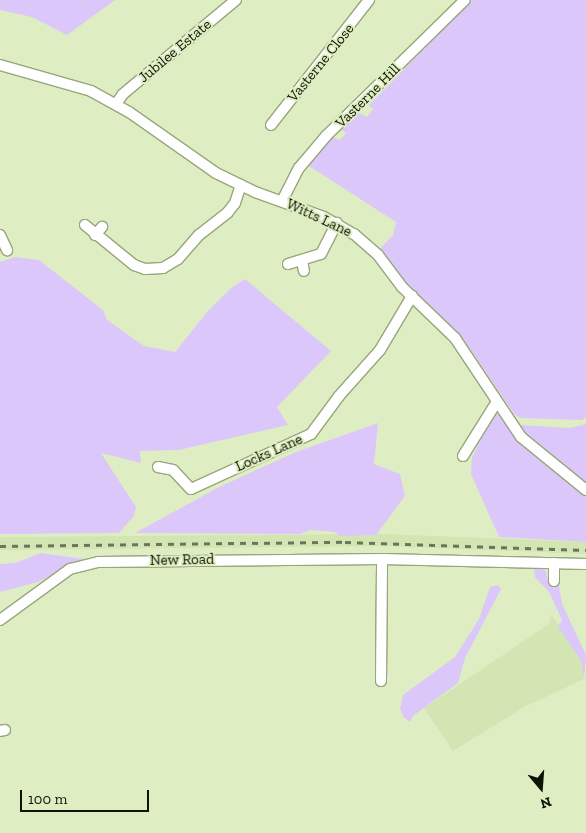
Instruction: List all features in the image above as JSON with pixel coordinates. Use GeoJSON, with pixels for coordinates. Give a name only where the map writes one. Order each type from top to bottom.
{"type":"FeatureCollection","features":[{"type":"Feature","properties":{"kind":"street","name":"Jubilee Estate"},"geometry":{"type":"LineString","coordinates":[[116,104],[123,94],[236,0]]}},
{"type":"Feature","properties":{"kind":"street","name":"Vasterne Close"},"geometry":{"type":"LineString","coordinates":[[271,125],[369,0]]}},
{"type":"Feature","properties":{"kind":"street","name":"Vasterne Hill"},"geometry":{"type":"LineString","coordinates":[[282,201],[299,168],[326,136],[465,0]]}},
{"type":"Feature","properties":{"kind":"street","name":"Witts Lane"},"geometry":{"type":"LineString","coordinates":[[0,65],[76,85],[116,104],[208,168],[241,185],[337,223],[367,244],[412,296],[461,346],[483,376],[496,402],[532,448],[586,490]]}},
{"type":"Feature","properties":{"kind":"street"},"geometry":{"type":"LineString","coordinates":[[85,225],[98,231],[134,265],[145,269],[163,268],[178,259],[199,235],[233,207],[241,185]]}},
{"type":"Feature","properties":{"kind":"street"},"geometry":{"type":"LineString","coordinates":[[288,264],[303,266],[321,254],[337,223]]}},
{"type":"Feature","properties":{"kind":"street"},"geometry":{"type":"LineString","coordinates":[[0,235],[7,250]]}},
{"type":"Feature","properties":{"kind":"street","name":"Locks Lane"},"geometry":{"type":"LineString","coordinates":[[158,467],[173,470],[191,488],[311,434],[339,396],[380,350],[412,296]]}},
{"type":"Feature","properties":{"kind":"street"},"geometry":{"type":"LineString","coordinates":[[463,456],[496,402]]}},
{"type":"Feature","properties":{"kind":"street"},"geometry":{"type":"LineString","coordinates":[[381,681],[382,559]]}},
{"type":"Feature","properties":{"kind":"street","name":"New Road"},"geometry":{"type":"LineString","coordinates":[[0,620],[47,583],[70,569],[91,563],[382,559],[586,564]]}},
{"type":"Feature","properties":{"kind":"street"},"geometry":{"type":"LineString","coordinates":[[554,563],[554,581]]}},
{"type":"Feature","properties":{"kind":"shaded area"},"geometry":{"type":"Polygon","coordinates":[[[0,0],[115,0],[67,35],[32,17],[0,10],[0,0]]]}},
{"type":"Feature","properties":{"kind":"shaded area"},"geometry":{"type":"Polygon","coordinates":[[[472,0],[586,0],[586,417],[582,420],[520,418],[514,414],[471,350],[402,281],[380,249],[393,235],[396,222],[306,164],[332,137],[340,140],[346,133],[341,129],[359,113],[367,117],[373,109],[369,105],[472,0]]]}},
{"type":"Feature","properties":{"kind":"shaded area"},"geometry":{"type":"Polygon","coordinates":[[[15,257],[39,260],[103,310],[107,320],[144,346],[175,352],[208,311],[230,289],[245,279],[331,351],[277,407],[288,425],[179,450],[140,451],[141,463],[101,453],[136,507],[134,516],[119,533],[0,534],[0,262],[15,257]]]}},
{"type":"Feature","properties":{"kind":"shaded area"},"geometry":{"type":"Polygon","coordinates":[[[498,414],[519,425],[570,428],[586,424],[586,483],[559,461],[553,466],[586,494],[586,542],[499,537],[471,474],[472,458],[491,416],[498,414]]]}},
{"type":"Feature","properties":{"kind":"shaded area"},"geometry":{"type":"Polygon","coordinates":[[[378,423],[374,464],[400,474],[405,496],[376,535],[340,536],[335,532],[310,530],[300,534],[135,533],[221,486],[296,452],[378,423]]]}},
{"type":"Feature","properties":{"kind":"shaded area"},"geometry":{"type":"Polygon","coordinates":[[[385,534],[586,542],[586,554],[387,546],[0,550],[0,537],[385,534]]]}},
{"type":"Feature","properties":{"kind":"shaded area"},"geometry":{"type":"Polygon","coordinates":[[[41,553],[84,559],[38,582],[0,592],[0,564],[15,563],[41,553]]]}},
{"type":"Feature","properties":{"kind":"shaded area"},"geometry":{"type":"Polygon","coordinates":[[[534,567],[545,569],[548,579],[559,585],[562,604],[586,655],[584,679],[581,661],[558,626],[562,620],[549,592],[535,577],[534,567]]]}},
{"type":"Feature","properties":{"kind":"shaded area"},"geometry":{"type":"Polygon","coordinates":[[[498,585],[501,589],[465,658],[458,683],[413,716],[410,722],[404,718],[400,709],[403,695],[455,657],[479,619],[490,587],[498,585]]]}},
{"type":"Feature","properties":{"kind":"shaded area"},"geometry":{"type":"Polygon","coordinates":[[[551,614],[581,661],[584,679],[524,707],[453,751],[424,708],[549,624],[551,614]]]}},
{"type":"Feature","properties":{"kind":"railway"},"geometry":{"type":"LineString","coordinates":[[0,546],[345,542],[586,550]]}}]}
